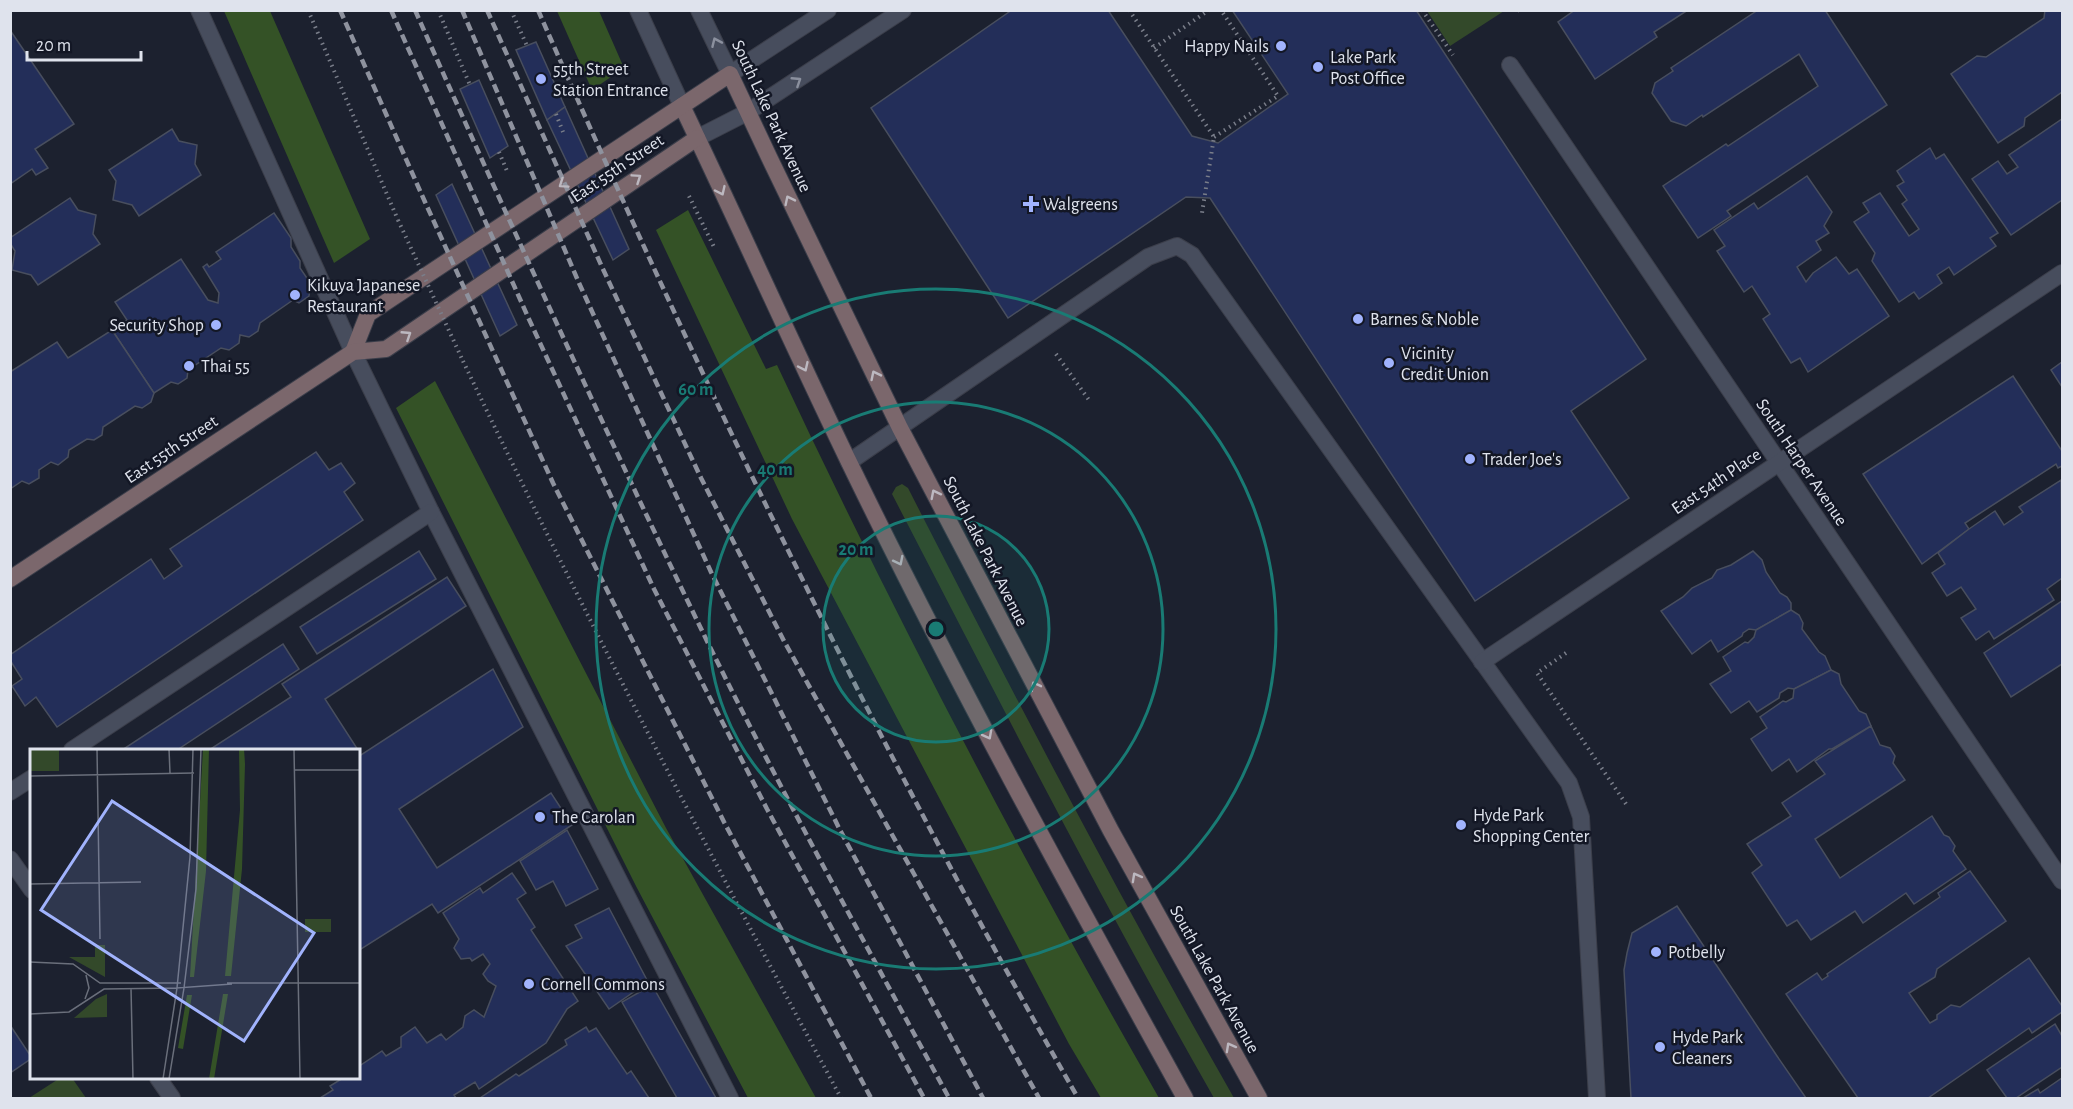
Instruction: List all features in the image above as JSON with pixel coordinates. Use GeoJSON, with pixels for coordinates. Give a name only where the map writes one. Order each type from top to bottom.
{"type":"FeatureCollection","features":[{"type":"Feature","properties":{"kind":"main road","name":"East 55th Street"},"geometry":{"type":"LineString","coordinates":[[352,352],[368,314],[730,74]]}},
{"type":"Feature","properties":{"kind":"main road","name":"South Lake Park Avenue"},"geometry":{"type":"LineString","coordinates":[[730,74],[900,428],[1111,831],[1259,1098]]}},
{"type":"Feature","properties":{"kind":"main road"},"geometry":{"type":"LineString","coordinates":[[682,105],[849,462],[948,658],[1057,868],[1185,1098]]}},
{"type":"Feature","properties":{"kind":"main road","name":"East 55th Street"},"geometry":{"type":"LineString","coordinates":[[10,579],[352,352],[386,349],[697,138]]}},
{"type":"Feature","properties":{"kind":"street"},"geometry":{"type":"LineString","coordinates":[[199,10],[352,352],[431,512],[730,1098]]}},
{"type":"Feature","properties":{"kind":"street"},"geometry":{"type":"LineString","coordinates":[[638,10],[682,105]]}},
{"type":"Feature","properties":{"kind":"street","name":"South Lake Park Avenue"},"geometry":{"type":"LineString","coordinates":[[699,10],[730,74]]}},
{"type":"Feature","properties":{"kind":"street","name":"East 55th Street"},"geometry":{"type":"LineString","coordinates":[[730,74],[828,10]]}},
{"type":"Feature","properties":{"kind":"street","name":"East 55th Street"},"geometry":{"type":"LineString","coordinates":[[697,138],[748,112],[903,10]]}},
{"type":"Feature","properties":{"kind":"street","name":"South Harper Avenue"},"geometry":{"type":"LineString","coordinates":[[1510,65],[2062,881]]}},
{"type":"Feature","properties":{"kind":"street"},"geometry":{"type":"LineString","coordinates":[[849,462],[1148,257],[1178,246],[1192,255],[1569,783],[1581,817],[1597,1098]]}},
{"type":"Feature","properties":{"kind":"street","name":"East 54th Place"},"geometry":{"type":"LineString","coordinates":[[1482,662],[2062,273]]}},
{"type":"Feature","properties":{"kind":"street"},"geometry":{"type":"LineString","coordinates":[[74,749],[431,512]]}},
{"type":"Feature","properties":{"kind":"street"},"geometry":{"type":"LineString","coordinates":[[10,792],[30,779]]}},
{"type":"Feature","properties":{"kind":"street"},"geometry":{"type":"LineString","coordinates":[[10,859],[30,887]]}},
{"type":"Feature","properties":{"kind":"street"},"geometry":{"type":"LineString","coordinates":[[159,1079],[172,1098]]}},
{"type":"Feature","properties":{"kind":"path"},"geometry":{"type":"LineString","coordinates":[[308,10],[398,220],[533,507],[717,868],[842,1098]]}},
{"type":"Feature","properties":{"kind":"path"},"geometry":{"type":"LineString","coordinates":[[438,10],[470,85]]}},
{"type":"Feature","properties":{"kind":"path"},"geometry":{"type":"LineString","coordinates":[[511,10],[527,46]]}},
{"type":"Feature","properties":{"kind":"path"},"geometry":{"type":"LineString","coordinates":[[1129,10],[1214,137],[1202,213]]}},
{"type":"Feature","properties":{"kind":"path"},"geometry":{"type":"LineString","coordinates":[[1154,48],[1209,10]]}},
{"type":"Feature","properties":{"kind":"path"},"geometry":{"type":"LineString","coordinates":[[1214,137],[1278,96],[1221,10]]}},
{"type":"Feature","properties":{"kind":"path"},"geometry":{"type":"LineString","coordinates":[[1422,10],[1453,55]]}},
{"type":"Feature","properties":{"kind":"path"},"geometry":{"type":"LineString","coordinates":[[556,114],[563,132]]}},
{"type":"Feature","properties":{"kind":"path"},"geometry":{"type":"LineString","coordinates":[[499,152],[507,171]]}},
{"type":"Feature","properties":{"kind":"path"},"geometry":{"type":"LineString","coordinates":[[1056,354],[1089,400]]}},
{"type":"Feature","properties":{"kind":"path"},"geometry":{"type":"LineString","coordinates":[[1566,653],[1537,672],[1626,804]]}},
{"type":"Feature","properties":{"kind":"green space"},"geometry":{"type":"Polygon","coordinates":[[[224,11],[270,11],[370,239],[334,263],[224,11]]]}},
{"type":"Feature","properties":{"kind":"green space"},"geometry":{"type":"Polygon","coordinates":[[[557,11],[599,11],[624,68],[592,90],[557,11]]]}},
{"type":"Feature","properties":{"kind":"green space"},"geometry":{"type":"Polygon","coordinates":[[[1427,11],[1504,11],[1450,46],[1427,11]]]}},
{"type":"Feature","properties":{"kind":"green space"},"geometry":{"type":"Polygon","coordinates":[[[688,210],[766,369],[777,365],[960,736],[1159,1098],[1101,1098],[1069,1044],[792,519],[656,230],[688,210]]]}},
{"type":"Feature","properties":{"kind":"green space"},"geometry":{"type":"Polygon","coordinates":[[[435,381],[666,828],[816,1098],[748,1098],[637,888],[396,408],[435,381]]]}},
{"type":"Feature","properties":{"kind":"green space"},"geometry":{"type":"Polygon","coordinates":[[[902,484],[908,488],[1068,795],[1234,1098],[1214,1098],[1131,949],[892,494],[896,487],[902,484]]]}},
{"type":"Feature","properties":{"kind":"green space"},"geometry":{"type":"Polygon","coordinates":[[[58,1079],[73,1079],[86,1098],[29,1098],[58,1079]]]}},
{"type":"Feature","properties":{"kind":"building"},"geometry":{"type":"Polygon","coordinates":[[[1012,10],[1108,10],[1192,136],[1218,143],[1288,94],[1232,10],[1416,10],[1646,359],[1571,411],[1629,498],[1475,601],[1210,198],[1186,197],[1008,318],[871,108],[1012,10]]]}},
{"type":"Feature","properties":{"kind":"building"},"geometry":{"type":"Polygon","coordinates":[[[1575,10],[1688,10],[1654,32],[1657,37],[1595,79],[1558,22],[1575,10]]]}},
{"type":"Feature","properties":{"kind":"building"},"geometry":{"type":"Polygon","coordinates":[[[1758,10],[1825,10],[1887,105],[1727,211],[1731,216],[1698,238],[1663,186],[1818,86],[1799,54],[1686,126],[1671,121],[1652,93],[1655,83],[1673,71],[1671,68],[1758,10]]]}},
{"type":"Feature","properties":{"kind":"building"},"geometry":{"type":"Polygon","coordinates":[[[2045,10],[2062,10],[2062,92],[2025,118],[2024,126],[1998,143],[1951,74],[1977,56],[1986,57],[2044,18],[2045,10]]]}},
{"type":"Feature","properties":{"kind":"building"},"geometry":{"type":"Polygon","coordinates":[[[10,30],[74,124],[35,149],[48,168],[36,175],[32,169],[10,184],[10,30]]]}},
{"type":"Feature","properties":{"kind":"building","name":"55th Street Station Entrance"},"geometry":{"type":"Polygon","coordinates":[[[536,42],[565,107],[547,120],[516,50],[536,42]]]}},
{"type":"Feature","properties":{"kind":"building"},"geometry":{"type":"Polygon","coordinates":[[[479,80],[508,146],[490,158],[460,89],[479,80]]]}},
{"type":"Feature","properties":{"kind":"building"},"geometry":{"type":"Polygon","coordinates":[[[565,107],[629,249],[613,260],[547,120],[565,107]]]}},
{"type":"Feature","properties":{"kind":"building"},"geometry":{"type":"Polygon","coordinates":[[[2062,119],[2062,200],[2011,235],[1972,179],[1998,161],[2007,174],[2018,167],[2009,155],[2062,119]]]}},
{"type":"Feature","properties":{"kind":"building"},"geometry":{"type":"Polygon","coordinates":[[[172,129],[179,141],[197,145],[195,164],[201,175],[139,216],[132,205],[113,200],[116,181],[109,170],[172,129]]]}},
{"type":"Feature","properties":{"kind":"building"},"geometry":{"type":"Polygon","coordinates":[[[1930,148],[1936,159],[1944,154],[1998,233],[1990,238],[1996,246],[1954,275],[1949,267],[1937,275],[1942,283],[1919,299],[1914,292],[1899,302],[1872,261],[1875,253],[1854,222],[1869,212],[1863,203],[1880,193],[1909,236],[1919,229],[1902,204],[1907,200],[1897,186],[1904,182],[1897,171],[1930,148]]]}},
{"type":"Feature","properties":{"kind":"building"},"geometry":{"type":"Polygon","coordinates":[[[1807,176],[1832,212],[1824,226],[1829,233],[1816,241],[1821,250],[1797,267],[1806,282],[1813,273],[1836,257],[1849,274],[1857,269],[1889,316],[1808,372],[1800,358],[1791,363],[1763,319],[1770,314],[1752,286],[1744,292],[1717,251],[1725,246],[1714,230],[1754,203],[1758,209],[1807,176]]]}},
{"type":"Feature","properties":{"kind":"building"},"geometry":{"type":"Polygon","coordinates":[[[452,184],[517,325],[500,336],[436,195],[452,184]]]}},
{"type":"Feature","properties":{"kind":"building"},"geometry":{"type":"Polygon","coordinates":[[[70,198],[78,210],[96,215],[93,234],[100,244],[38,285],[31,275],[12,270],[15,251],[10,238],[70,198]]]}},
{"type":"Feature","properties":{"kind":"building"},"geometry":{"type":"Polygon","coordinates":[[[274,213],[291,238],[291,247],[300,261],[300,268],[313,287],[310,289],[309,296],[299,303],[293,300],[260,323],[258,331],[249,337],[240,335],[239,343],[229,350],[221,348],[188,370],[187,378],[178,384],[171,382],[154,393],[112,330],[127,320],[115,302],[181,259],[208,300],[218,303],[219,293],[203,267],[207,264],[209,267],[221,259],[216,252],[274,213]]]}},
{"type":"Feature","properties":{"kind":"building"},"geometry":{"type":"Polygon","coordinates":[[[112,330],[154,393],[151,402],[142,408],[135,406],[103,427],[102,435],[94,440],[87,439],[69,450],[68,457],[58,465],[51,462],[39,470],[39,478],[29,484],[22,481],[10,489],[10,372],[57,342],[68,358],[112,330]]]}},
{"type":"Feature","properties":{"kind":"building"},"geometry":{"type":"Polygon","coordinates":[[[2062,362],[2062,387],[2051,370],[2062,362]]]}},
{"type":"Feature","properties":{"kind":"building"},"geometry":{"type":"Polygon","coordinates":[[[2013,376],[2062,451],[2062,466],[2058,468],[2056,464],[1965,523],[1969,529],[1922,564],[1863,474],[2013,376]]]}},
{"type":"Feature","properties":{"kind":"building"},"geometry":{"type":"Polygon","coordinates":[[[316,452],[329,470],[341,463],[355,483],[344,492],[363,520],[57,727],[36,697],[25,706],[12,686],[22,679],[10,660],[10,655],[151,559],[164,579],[182,566],[170,549],[316,452]]]}},
{"type":"Feature","properties":{"kind":"building"},"geometry":{"type":"Polygon","coordinates":[[[2061,480],[2062,578],[2047,589],[2054,600],[1994,639],[1989,631],[1976,640],[1961,618],[1976,609],[1961,587],[1947,596],[1932,573],[1945,564],[1938,553],[1995,511],[2004,525],[2023,512],[2019,507],[2061,480]]]}},
{"type":"Feature","properties":{"kind":"building"},"geometry":{"type":"Polygon","coordinates":[[[419,551],[436,579],[317,654],[300,627],[419,551]]]}},
{"type":"Feature","properties":{"kind":"building"},"geometry":{"type":"Polygon","coordinates":[[[1753,551],[1762,560],[1766,572],[1780,593],[1791,603],[1791,610],[1756,630],[1749,629],[1718,652],[1711,640],[1692,654],[1661,611],[1683,597],[1692,588],[1712,578],[1717,570],[1731,565],[1753,551]]]}},
{"type":"Feature","properties":{"kind":"building"},"geometry":{"type":"Polygon","coordinates":[[[447,577],[466,606],[325,699],[357,749],[211,749],[291,697],[282,684],[447,577]]]}},
{"type":"Feature","properties":{"kind":"building"},"geometry":{"type":"Polygon","coordinates":[[[2062,601],[2062,664],[2011,697],[1984,653],[2062,601]]]}},
{"type":"Feature","properties":{"kind":"building"},"geometry":{"type":"Polygon","coordinates":[[[1791,610],[1799,615],[1803,623],[1802,629],[1819,652],[1825,656],[1831,670],[1794,689],[1788,688],[1780,693],[1779,698],[1757,712],[1749,701],[1731,713],[1710,684],[1731,671],[1723,657],[1745,642],[1748,643],[1754,637],[1756,630],[1791,610]]]}},
{"type":"Feature","properties":{"kind":"building"},"geometry":{"type":"Polygon","coordinates":[[[283,644],[299,669],[179,749],[124,749],[283,644]]]}},
{"type":"Feature","properties":{"kind":"building","name":"The Carolan"},"geometry":{"type":"Polygon","coordinates":[[[493,669],[523,727],[399,809],[437,868],[551,793],[572,825],[438,913],[432,904],[360,950],[361,755],[493,669]]]}},
{"type":"Feature","properties":{"kind":"building"},"geometry":{"type":"Polygon","coordinates":[[[1831,670],[1839,674],[1841,684],[1859,711],[1866,714],[1871,726],[1829,749],[1797,772],[1789,759],[1772,771],[1751,739],[1767,728],[1760,717],[1783,701],[1786,702],[1793,698],[1794,689],[1831,670]]]}},
{"type":"Feature","properties":{"kind":"building"},"geometry":{"type":"Polygon","coordinates":[[[1871,726],[1880,745],[1890,748],[1895,756],[1893,763],[1905,780],[1815,839],[1840,878],[1932,816],[1944,835],[1949,837],[1955,846],[1953,851],[1966,869],[1914,904],[1906,893],[1863,923],[1855,911],[1811,940],[1797,920],[1787,926],[1752,873],[1762,865],[1747,844],[1791,816],[1782,803],[1825,774],[1815,761],[1871,726]]]}},
{"type":"Feature","properties":{"kind":"building"},"geometry":{"type":"Polygon","coordinates":[[[567,830],[598,889],[566,906],[553,881],[536,890],[520,861],[567,830]]]}},
{"type":"Feature","properties":{"kind":"building"},"geometry":{"type":"Polygon","coordinates":[[[1970,871],[2006,921],[1937,969],[1935,977],[1909,993],[1930,1023],[1951,1005],[1960,1007],[2029,958],[2062,1006],[2062,1012],[2032,1033],[2029,1028],[1928,1098],[1858,1098],[1786,994],[1817,973],[1822,980],[1828,976],[1827,974],[1940,897],[1938,893],[1970,871]]]}},
{"type":"Feature","properties":{"kind":"building","name":"Cornell Commons"},"geometry":{"type":"Polygon","coordinates":[[[512,873],[526,893],[517,899],[535,927],[531,930],[578,1001],[567,1009],[546,1043],[479,1089],[475,1082],[454,1095],[456,1098],[320,1098],[333,1090],[330,1086],[341,1079],[360,1079],[360,1066],[382,1051],[386,1056],[401,1047],[401,1037],[415,1027],[427,1043],[441,1034],[446,1040],[463,1027],[465,1016],[474,1010],[484,1017],[496,986],[483,974],[490,964],[483,954],[472,961],[470,958],[461,959],[454,948],[459,939],[443,913],[480,888],[483,893],[512,873]]]}},
{"type":"Feature","properties":{"kind":"building"},"geometry":{"type":"Polygon","coordinates":[[[1677,906],[1806,1098],[1631,1098],[1624,970],[1627,953],[1632,933],[1677,906]]]}},
{"type":"Feature","properties":{"kind":"building"},"geometry":{"type":"Polygon","coordinates":[[[609,908],[648,982],[609,1009],[566,946],[582,938],[575,925],[609,908]]]}},
{"type":"Feature","properties":{"kind":"building"},"geometry":{"type":"Polygon","coordinates":[[[652,985],[716,1098],[677,1098],[622,1002],[652,985]]]}},
{"type":"Feature","properties":{"kind":"building"},"geometry":{"type":"Polygon","coordinates":[[[2055,1024],[2062,1036],[2062,1067],[2016,1098],[2007,1098],[1987,1070],[2055,1024]]]}},
{"type":"Feature","properties":{"kind":"building"},"geometry":{"type":"Polygon","coordinates":[[[10,1025],[30,1055],[30,1059],[10,1073],[10,1025]]]}},
{"type":"Feature","properties":{"kind":"building"},"geometry":{"type":"Polygon","coordinates":[[[586,1027],[589,1032],[596,1028],[627,1074],[631,1071],[649,1098],[480,1098],[567,1045],[565,1040],[586,1027]]]}},
{"type":"Feature","properties":{"kind":"building"},"geometry":{"type":"Polygon","coordinates":[[[2062,1078],[2062,1098],[2023,1098],[2038,1089],[2040,1093],[2062,1078]]]}},
{"type":"Feature","properties":{"kind":"railway"},"geometry":{"type":"LineString","coordinates":[[340,10],[553,483],[724,822],[871,1098]]}},
{"type":"Feature","properties":{"kind":"railway"},"geometry":{"type":"LineString","coordinates":[[391,10],[528,317],[654,589],[767,809],[924,1098]]}},
{"type":"Feature","properties":{"kind":"railway"},"geometry":{"type":"LineString","coordinates":[[415,10],[558,327],[707,641],[795,813],[949,1098]]}},
{"type":"Feature","properties":{"kind":"railway"},"geometry":{"type":"LineString","coordinates":[[462,10],[579,283],[711,572],[840,830],[983,1098]]}},
{"type":"Feature","properties":{"kind":"railway"},"geometry":{"type":"LineString","coordinates":[[487,10],[602,267],[701,478],[784,641],[1039,1098]]}},
{"type":"Feature","properties":{"kind":"railway"},"geometry":{"type":"LineString","coordinates":[[538,10],[663,288],[794,562],[932,832],[1078,1098]]}},
{"type":"Feature","properties":{"kind":"place","name":"Happy Nails"},"geometry":{"type":"Point","coordinates":[1281,46]}},
{"type":"Feature","properties":{"kind":"place","name":"Lake Park Post Office"},"geometry":{"type":"Point","coordinates":[1318,67]}},
{"type":"Feature","properties":{"kind":"place","name":"55th Street Station Entrance"},"geometry":{"type":"Point","coordinates":[541,79]}},
{"type":"Feature","properties":{"kind":"place","name":"Walgreens"},"geometry":{"type":"Point","coordinates":[1031,204]}},
{"type":"Feature","properties":{"kind":"place","name":"Kikuya Japanese Restaurant"},"geometry":{"type":"Point","coordinates":[295,295]}},
{"type":"Feature","properties":{"kind":"place","name":"Barnes & Noble"},"geometry":{"type":"Point","coordinates":[1358,319]}},
{"type":"Feature","properties":{"kind":"place","name":"Security Shop"},"geometry":{"type":"Point","coordinates":[216,325]}},
{"type":"Feature","properties":{"kind":"place","name":"Vicinity Credit Union"},"geometry":{"type":"Point","coordinates":[1389,363]}},
{"type":"Feature","properties":{"kind":"place","name":"Thai 55"},"geometry":{"type":"Point","coordinates":[189,366]}},
{"type":"Feature","properties":{"kind":"place","name":"Trader Joe's"},"geometry":{"type":"Point","coordinates":[1470,459]}},
{"type":"Feature","properties":{"kind":"place","name":"The Carolan"},"geometry":{"type":"Point","coordinates":[540,817]}},
{"type":"Feature","properties":{"kind":"place","name":"Hyde Park Shopping Center"},"geometry":{"type":"Point","coordinates":[1461,825]}},
{"type":"Feature","properties":{"kind":"place","name":"Potbelly"},"geometry":{"type":"Point","coordinates":[1656,952]}},
{"type":"Feature","properties":{"kind":"place","name":"Cornell Commons"},"geometry":{"type":"Point","coordinates":[529,984]}},
{"type":"Feature","properties":{"kind":"place","name":"Hyde Park Cleaners"},"geometry":{"type":"Point","coordinates":[1660,1047]}}]}
